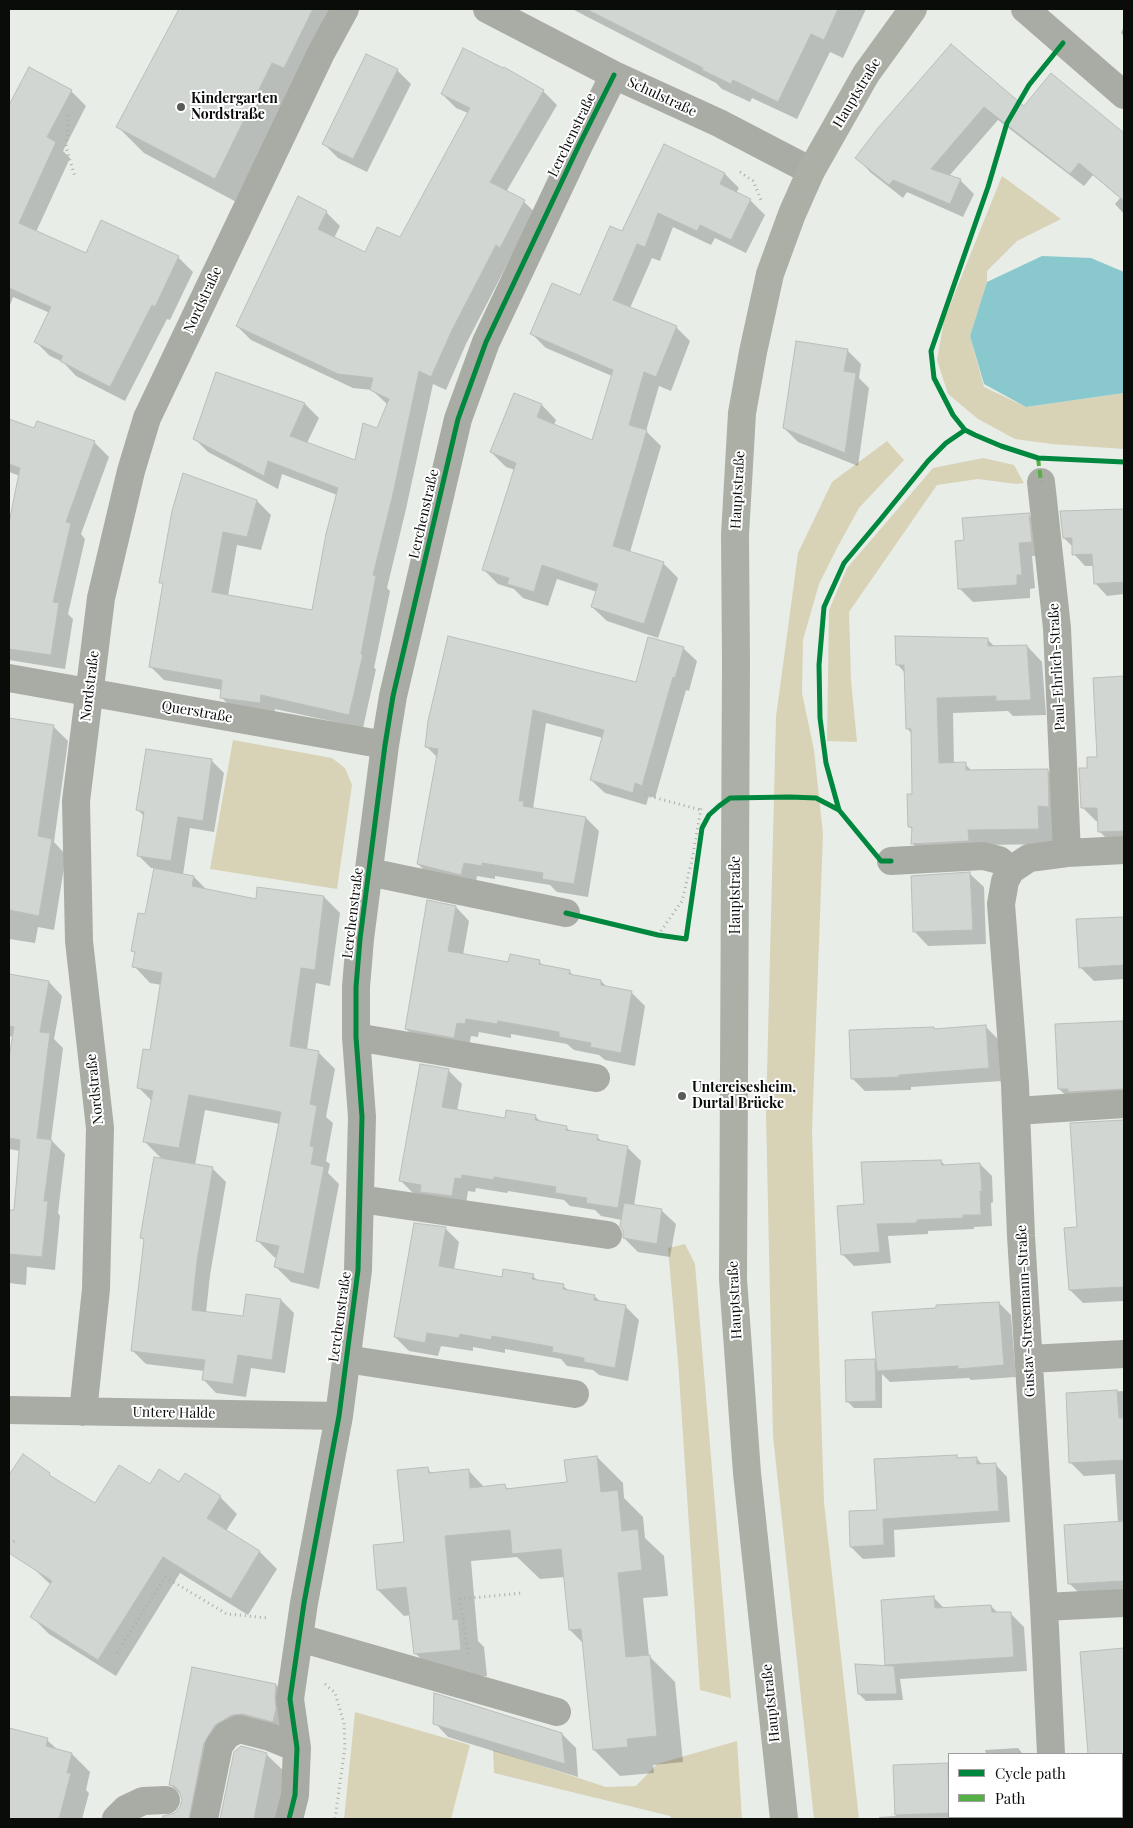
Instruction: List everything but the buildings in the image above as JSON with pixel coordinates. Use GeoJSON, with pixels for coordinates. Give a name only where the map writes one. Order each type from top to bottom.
{"type":"FeatureCollection","features":[{"type":"Feature","properties":{"kind":"main road","name":"Hauptstraße"},"geometry":{"type":"LineString","coordinates":[[784,1819],[747,1473],[733,1279],[735,535],[742,413],[752,352],[770,274],[792,214],[811,171],[866,74],[914,9]]}},
{"type":"Feature","properties":{"kind":"street","name":"Nordstraße"},"geometry":{"type":"LineString","coordinates":[[83,1412],[96,1289],[100,1128],[79,941],[76,801],[101,598],[131,471],[147,418],[321,53],[344,9]]}},
{"type":"Feature","properties":{"kind":"street","name":"Schulstraße"},"geometry":{"type":"LineString","coordinates":[[487,9],[614,75],[719,124],[811,171]]}},
{"type":"Feature","properties":{"kind":"street"},"geometry":{"type":"LineString","coordinates":[[1025,9],[1124,94]]}},
{"type":"Feature","properties":{"kind":"street","name":"Lerchenstraße"},"geometry":{"type":"LineString","coordinates":[[289,1819],[294,1795],[297,1748],[290,1699],[339,1416],[358,1270],[362,1117],[356,1037],[356,987],[360,939],[393,696],[458,418],[486,342],[578,145],[614,75]]}},
{"type":"Feature","properties":{"kind":"street","name":"Paul-Ehrlich-Straße"},"geometry":{"type":"LineString","coordinates":[[1041,482],[1057,628],[1067,853]]}},
{"type":"Feature","properties":{"kind":"street","name":"Querstraße"},"geometry":{"type":"LineString","coordinates":[[9,678],[385,745]]}},
{"type":"Feature","properties":{"kind":"street"},"geometry":{"type":"LineString","coordinates":[[891,861],[983,856],[999,860],[1011,870],[1029,858],[1067,853],[1124,850]]}},
{"type":"Feature","properties":{"kind":"street","name":"Gustav-Stresemann-Straße"},"geometry":{"type":"LineString","coordinates":[[1011,870],[1005,880],[1001,904],[1016,1111],[1051,1753]]}},
{"type":"Feature","properties":{"kind":"street"},"geometry":{"type":"LineString","coordinates":[[369,872],[566,913]]}},
{"type":"Feature","properties":{"kind":"street"},"geometry":{"type":"LineString","coordinates":[[356,1037],[596,1078]]}},
{"type":"Feature","properties":{"kind":"street"},"geometry":{"type":"LineString","coordinates":[[1016,1111],[1124,1104]]}},
{"type":"Feature","properties":{"kind":"street"},"geometry":{"type":"LineString","coordinates":[[360,1199],[608,1236]]}},
{"type":"Feature","properties":{"kind":"street"},"geometry":{"type":"LineString","coordinates":[[1029,1359],[1124,1354]]}},
{"type":"Feature","properties":{"kind":"street","name":"Lerchenstraße"},"geometry":{"type":"LineString","coordinates":[[346,1359],[575,1394]]}},
{"type":"Feature","properties":{"kind":"street","name":"Untere Halde"},"geometry":{"type":"LineString","coordinates":[[9,1410],[339,1416]]}},
{"type":"Feature","properties":{"kind":"street"},"geometry":{"type":"LineString","coordinates":[[1044,1606],[1124,1602]]}},
{"type":"Feature","properties":{"kind":"street"},"geometry":{"type":"LineString","coordinates":[[299,1639],[557,1712]]}},
{"type":"Feature","properties":{"kind":"street"},"geometry":{"type":"LineString","coordinates":[[204,1819],[219,1746],[227,1735],[238,1729],[270,1737],[297,1748]]}},
{"type":"Feature","properties":{"kind":"street"},"geometry":{"type":"LineString","coordinates":[[116,1819],[126,1809],[143,1801],[166,1800]]}},
{"type":"Feature","properties":{"kind":"path"},"geometry":{"type":"LineString","coordinates":[[69,115],[66,147],[75,177]]}},
{"type":"Feature","properties":{"kind":"path"},"geometry":{"type":"LineString","coordinates":[[645,795],[701,810]]}},
{"type":"Feature","properties":{"kind":"path"},"geometry":{"type":"LineString","coordinates":[[658,935],[682,901],[692,860]]}},
{"type":"Feature","properties":{"kind":"path"},"geometry":{"type":"LineString","coordinates":[[9,1544],[16,1540]]}},
{"type":"Feature","properties":{"kind":"path"},"geometry":{"type":"LineString","coordinates":[[117,1653],[165,1577],[227,1614],[299,1639],[335,1693],[344,1723],[344,1747],[335,1819]]}},
{"type":"Feature","properties":{"kind":"path"},"geometry":{"type":"LineString","coordinates":[[472,1687],[460,1599],[523,1593]]}},
{"type":"Feature","properties":{"kind":"shaded area"},"geometry":{"type":"Polygon","coordinates":[[[1002,176],[1061,219],[1017,241],[987,271],[987,282],[970,336],[984,387],[1026,407],[1124,393],[1124,449],[1052,444],[1015,439],[978,419],[948,394],[937,360],[944,320],[1002,176]]]}},
{"type":"Feature","properties":{"kind":"shaded area"},"geometry":{"type":"Polygon","coordinates":[[[887,441],[904,460],[859,508],[819,584],[803,640],[802,693],[814,750],[823,834],[812,1131],[824,1502],[859,1819],[814,1819],[773,1436],[766,1114],[776,717],[798,553],[832,482],[887,441]]]}},
{"type":"Feature","properties":{"kind":"shaded area"},"geometry":{"type":"Polygon","coordinates":[[[983,458],[1014,465],[1024,483],[1016,484],[978,479],[937,485],[849,612],[851,680],[857,742],[827,741],[829,610],[847,568],[933,468],[983,458]]]}},
{"type":"Feature","properties":{"kind":"shaded area"},"geometry":{"type":"Polygon","coordinates":[[[233,740],[332,758],[345,768],[352,785],[337,889],[210,869],[233,740]]]}},
{"type":"Feature","properties":{"kind":"shaded area"},"geometry":{"type":"Polygon","coordinates":[[[685,1244],[695,1264],[731,1698],[700,1690],[678,1361],[668,1248],[685,1244]]]}},
{"type":"Feature","properties":{"kind":"shaded area"},"geometry":{"type":"Polygon","coordinates":[[[355,1712],[470,1745],[451,1819],[344,1819],[355,1712]]]}},
{"type":"Feature","properties":{"kind":"shaded area"},"geometry":{"type":"Polygon","coordinates":[[[737,1741],[742,1819],[672,1819],[670,1816],[494,1773],[493,1750],[606,1787],[636,1786],[657,1764],[737,1741]]]}},
{"type":"Feature","properties":{"kind":"water"},"geometry":{"type":"Polygon","coordinates":[[[1042,256],[1091,258],[1124,272],[1124,393],[1026,407],[984,384],[970,336],[987,282],[1042,256]]]}},
{"type":"Feature","properties":{"kind":"marked path"},"geometry":{"type":"LineString","coordinates":[[1038,458],[1041,482]]}},
{"type":"Feature","properties":{"kind":"cycle path"},"geometry":{"type":"LineString","coordinates":[[1063,43],[1029,85],[1007,123],[988,187],[931,351],[934,378],[953,415],[965,430],[975,435],[1038,458],[1124,462]]}},
{"type":"Feature","properties":{"kind":"cycle path"},"geometry":{"type":"LineString","coordinates":[[289,1819],[295,1795],[297,1748],[290,1699],[304,1603],[339,1416],[358,1270],[362,1117],[356,1037],[356,987],[360,939],[393,696],[458,419],[486,342],[614,75]]}},
{"type":"Feature","properties":{"kind":"cycle path"},"geometry":{"type":"LineString","coordinates":[[891,861],[881,861],[839,810],[826,763],[820,718],[819,665],[824,607],[844,563],[928,461],[946,443],[965,430]]}},
{"type":"Feature","properties":{"kind":"cycle path"},"geometry":{"type":"LineString","coordinates":[[566,913],[658,935],[686,939],[702,828],[709,815],[719,806],[730,798],[790,797],[816,798],[839,810]]}},
{"type":"Feature","properties":{"kind":"place","name":"Kindergarten Nordstraße"},"geometry":{"type":"Point","coordinates":[181,107]}},
{"type":"Feature","properties":{"kind":"place","name":"Untereisesheim, Durtal Brücke"},"geometry":{"type":"Point","coordinates":[682,1096]}}]}
